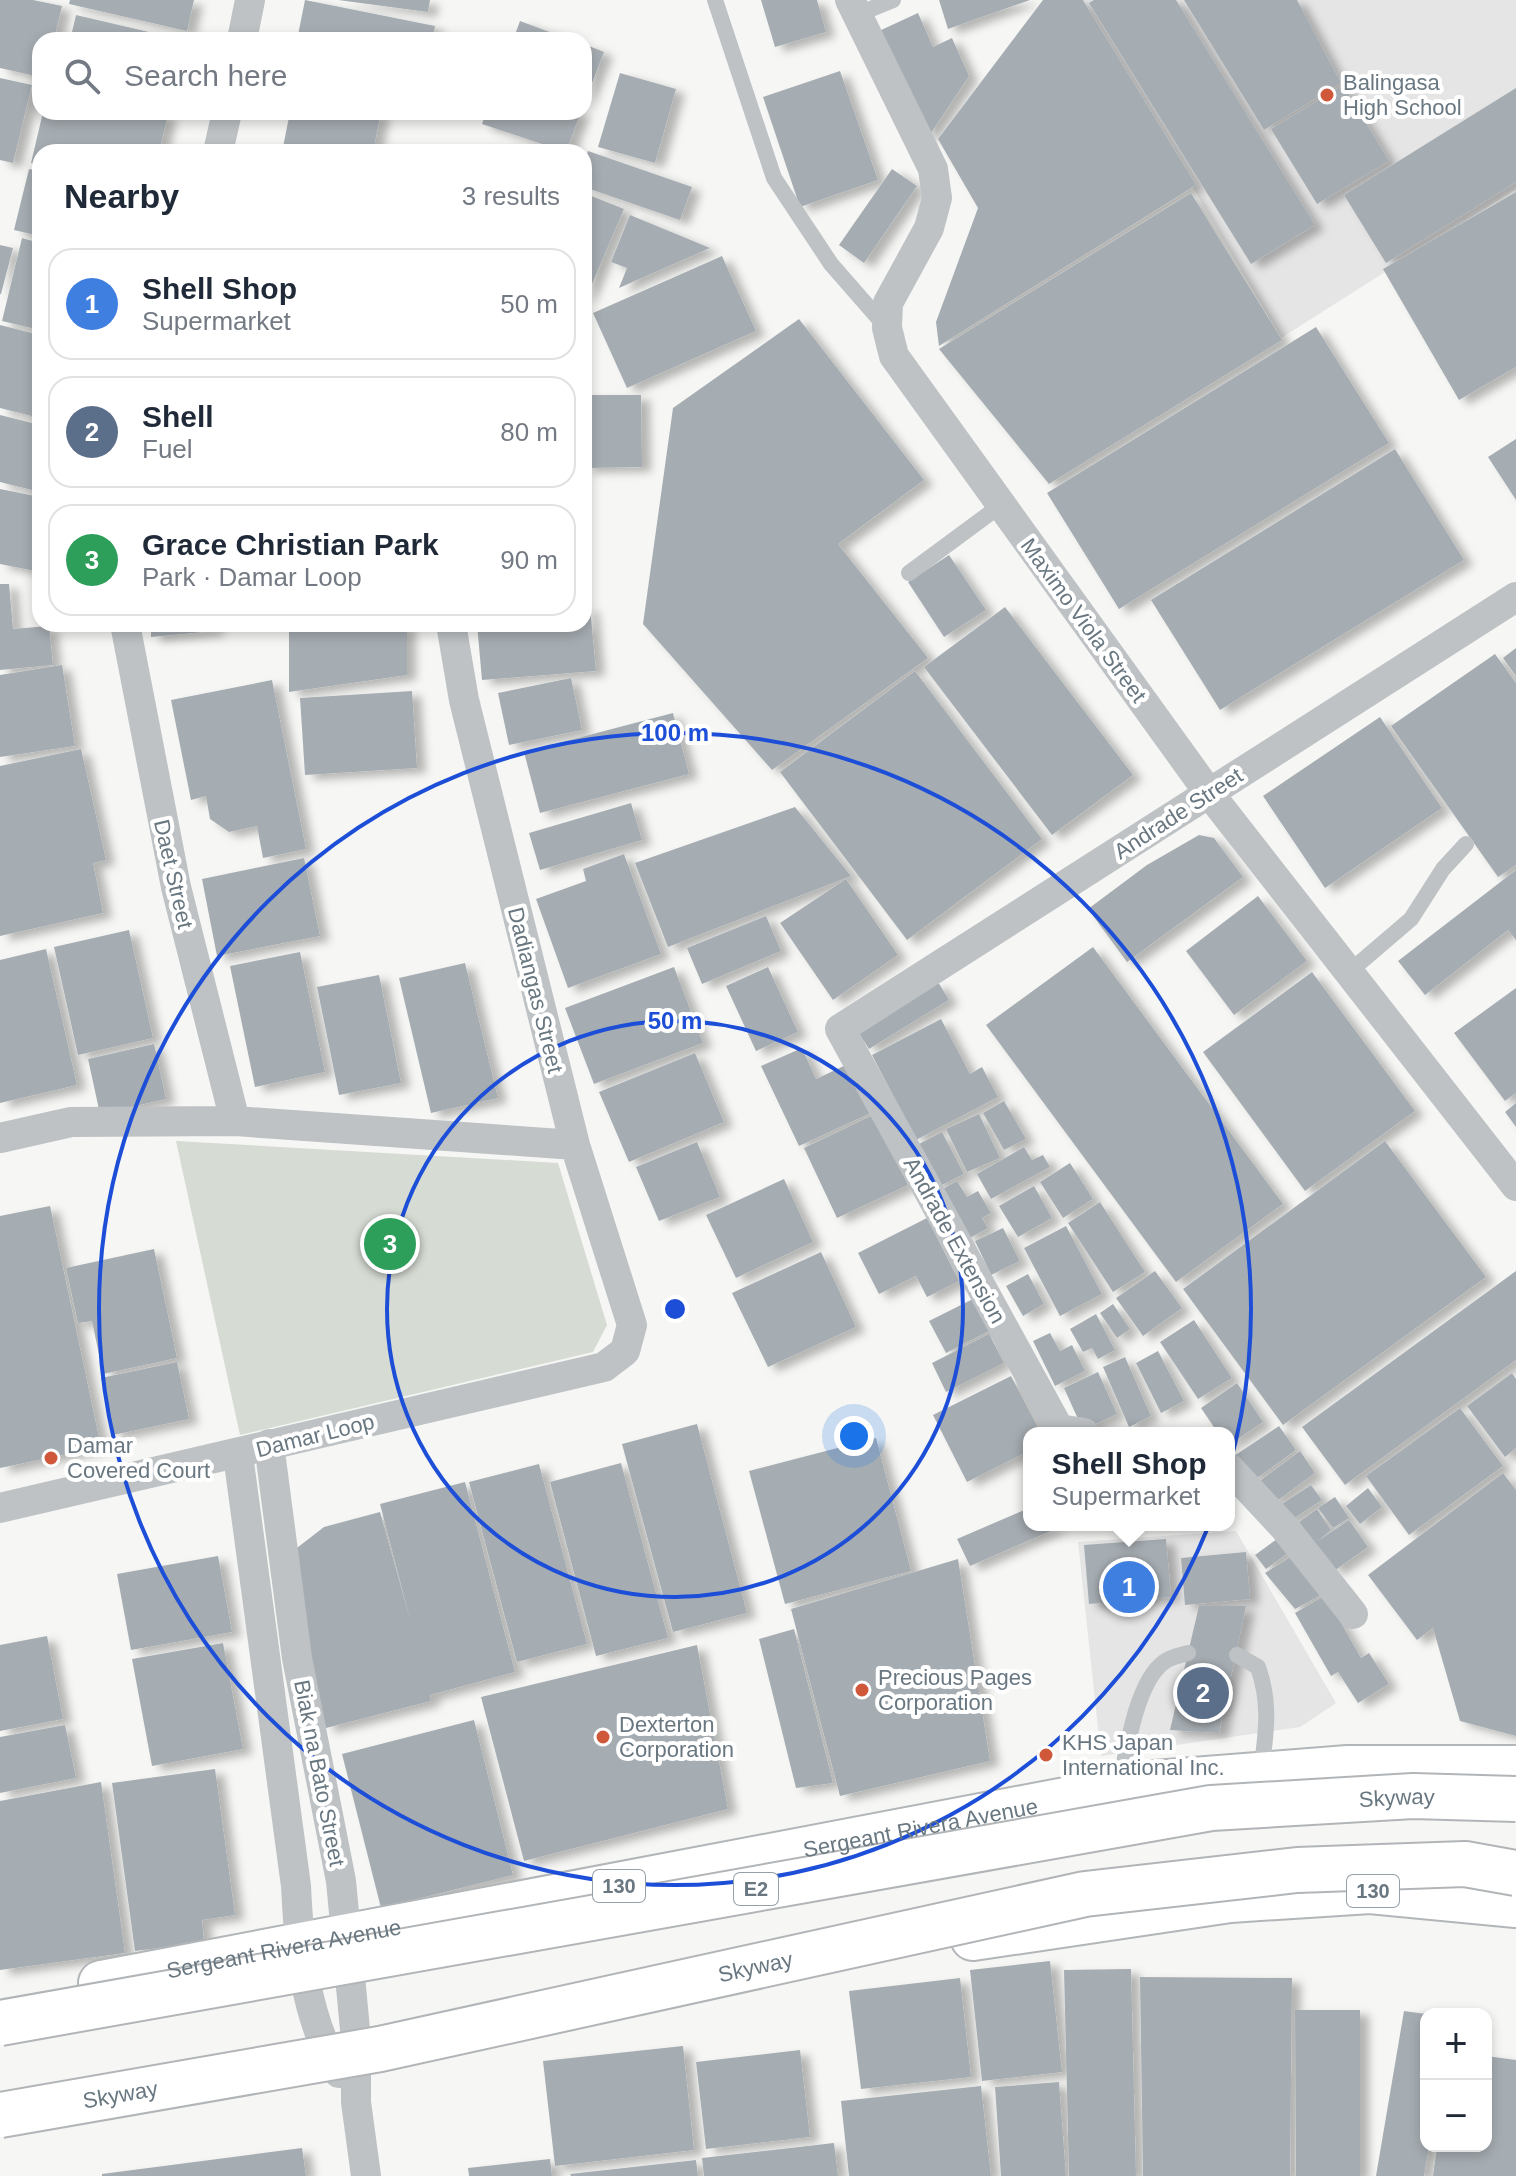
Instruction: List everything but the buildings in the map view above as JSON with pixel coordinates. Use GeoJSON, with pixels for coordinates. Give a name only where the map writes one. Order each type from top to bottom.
{"type":"FeatureCollection","features":[{"type":"Feature","properties":{"kind":"main road","name":"Sergeant Rivera Avenue"},"geometry":{"type":"LineString","coordinates":[[0,2003],[1155,1783],[1348,1768],[1516,1768]]}},
{"type":"Feature","properties":{"kind":"main road","name":"Skyway"},"geometry":{"type":"LineString","coordinates":[[0,2023],[1211,1808],[1413,1796],[1516,1799]]}},
{"type":"Feature","properties":{"kind":"main road","name":"Skyway"},"geometry":{"type":"LineString","coordinates":[[0,2115],[380,2049],[1085,1894],[1297,1870],[1465,1864],[1516,1873]]}},
{"type":"Feature","properties":{"kind":"main road","name":"130"},"geometry":{"type":"LineString","coordinates":[[0,2100],[1106,1916],[1230,1900],[1370,1891],[1516,1905]]}},
{"type":"Feature","properties":{"kind":"street"},"geometry":{"type":"LineString","coordinates":[[244,32],[250,0]]}},
{"type":"Feature","properties":{"kind":"street"},"geometry":{"type":"LineString","coordinates":[[853,8],[933,169],[937,198],[929,228],[888,303],[887,328]]}},
{"type":"Feature","properties":{"kind":"street"},"geometry":{"type":"LineString","coordinates":[[220,144],[225,120]]}},
{"type":"Feature","properties":{"kind":"street","name":"Maximo Viola Street"},"geometry":{"type":"LineString","coordinates":[[887,328],[894,356],[1209,793],[1516,1186]]}},
{"type":"Feature","properties":{"kind":"street","name":"Andrade Street"},"geometry":{"type":"LineString","coordinates":[[840,1029],[1516,597]]}},
{"type":"Feature","properties":{"kind":"street","name":"Daet Street"},"geometry":{"type":"LineString","coordinates":[[127,632],[176,887],[235,1121]]}},
{"type":"Feature","properties":{"kind":"street","name":"Dadiangas Street"},"geometry":{"type":"LineString","coordinates":[[452,632],[464,700],[575,1145],[632,1325],[625,1351]]}},
{"type":"Feature","properties":{"kind":"street","name":"Andrade Extension"},"geometry":{"type":"LineString","coordinates":[[840,1029],[1058,1427]]}},
{"type":"Feature","properties":{"kind":"street"},"geometry":{"type":"LineString","coordinates":[[0,1138],[71,1122],[235,1121],[575,1145]]}},
{"type":"Feature","properties":{"kind":"street","name":"Damar Loop"},"geometry":{"type":"LineString","coordinates":[[0,1508],[238,1455],[269,1444],[604,1367],[625,1351]]}},
{"type":"Feature","properties":{"kind":"street","name":"Biak na Bato Street"},"geometry":{"type":"LineString","coordinates":[[269,1444],[297,1658],[341,1881],[345,1938],[339,2043]]}},
{"type":"Feature","properties":{"kind":"street","name":"Biak na Bato Street"},"geometry":{"type":"LineString","coordinates":[[238,1455],[296,1886],[299,1946],[339,2043],[356,2102],[366,2176]]}},
{"type":"Feature","properties":{"kind":"street"},"geometry":{"type":"LineString","coordinates":[[1235,1474],[1284,1527],[1353,1614]]}},
{"type":"Feature","properties":{"kind":"lane"},"geometry":{"type":"LineString","coordinates":[[715,0],[774,178],[831,264],[887,328]]}},
{"type":"Feature","properties":{"kind":"lane"},"geometry":{"type":"LineString","coordinates":[[853,8],[893,0]]}},
{"type":"Feature","properties":{"kind":"lane"},"geometry":{"type":"LineString","coordinates":[[909,573],[1001,505]]}},
{"type":"Feature","properties":{"kind":"lane"},"geometry":{"type":"LineString","coordinates":[[1349,972],[1411,919],[1443,869],[1466,844]]}},
{"type":"Feature","properties":{"kind":"lane"},"geometry":{"type":"LineString","coordinates":[[1119,1791],[1131,1732],[1149,1682],[1163,1662],[1188,1653]]}},
{"type":"Feature","properties":{"kind":"lane"},"geometry":{"type":"LineString","coordinates":[[1237,1655],[1258,1667],[1266,1690],[1269,1718],[1261,1773]]}},
{"type":"Feature","properties":{"kind":"shaded area","name":"Balingasa High School"},"geometry":{"type":"Polygon","coordinates":[[[1083,0],[1516,0],[1516,189],[1281,338],[1083,0]]]}},
{"type":"Feature","properties":{"kind":"shaded area"},"geometry":{"type":"Polygon","coordinates":[[[176,1141],[558,1163],[607,1325],[593,1352],[240,1435],[176,1141]]]}},
{"type":"Feature","properties":{"kind":"shaded area"},"geometry":{"type":"Polygon","coordinates":[[[1236,1531],[1336,1703],[1300,1727],[1101,1756],[1078,1542],[1236,1531]]]}},
{"type":"Feature","properties":{"kind":"place","name":"Balingasa High School"},"geometry":{"type":"Point","coordinates":[1327,95]}},
{"type":"Feature","properties":{"kind":"place","name":"Grace Christian Park"},"geometry":{"type":"Point","coordinates":[390,1244]}},
{"type":"Feature","properties":{"kind":"place","name":"Damar Covered Court"},"geometry":{"type":"Point","coordinates":[51,1458]}},
{"type":"Feature","properties":{"kind":"place","name":"Shell Shop"},"geometry":{"type":"Point","coordinates":[1129,1587]}},
{"type":"Feature","properties":{"kind":"place","name":"Precious Pages Corporation"},"geometry":{"type":"Point","coordinates":[862,1690]}},
{"type":"Feature","properties":{"kind":"place","name":"Shell"},"geometry":{"type":"Point","coordinates":[1203,1693]}},
{"type":"Feature","properties":{"kind":"place","name":"Dexterton Corporation"},"geometry":{"type":"Point","coordinates":[603,1737]}},
{"type":"Feature","properties":{"kind":"place","name":"KHS Japan International Inc."},"geometry":{"type":"Point","coordinates":[1046,1755]}}]}
